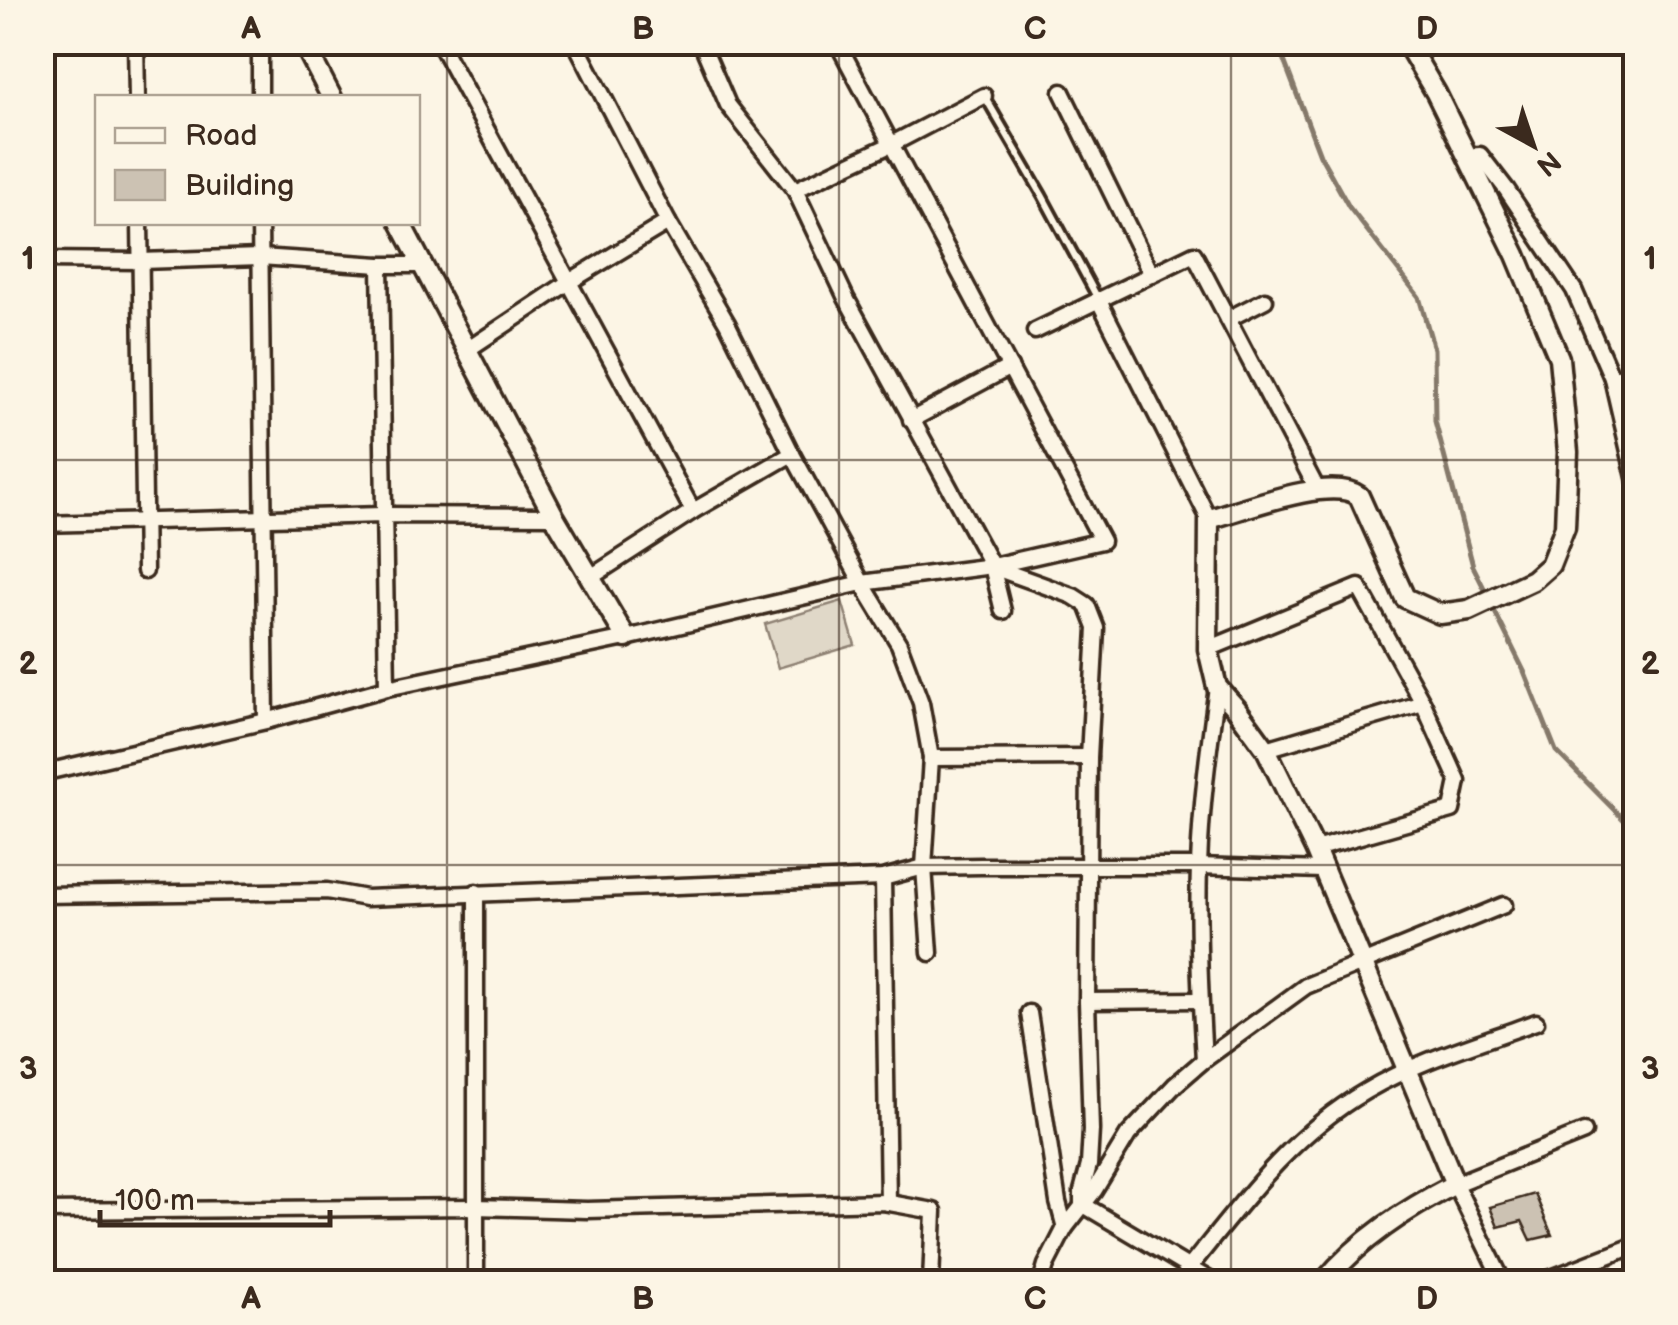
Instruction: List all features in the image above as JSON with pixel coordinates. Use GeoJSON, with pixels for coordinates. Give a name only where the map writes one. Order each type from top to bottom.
{"type":"FeatureCollection","features":[{"type":"Feature","properties":{"kind":"street"},"geometry":{"type":"LineString","coordinates":[[136,42],[137,95]]}},
{"type":"Feature","properties":{"kind":"street"},"geometry":{"type":"LineString","coordinates":[[260,42],[260,95]]}},
{"type":"Feature","properties":{"kind":"street"},"geometry":{"type":"LineString","coordinates":[[303,42],[330,95]]}},
{"type":"Feature","properties":{"kind":"street"},"geometry":{"type":"LineString","coordinates":[[439,42],[693,511]]}},
{"type":"Feature","properties":{"kind":"street"},"geometry":{"type":"LineString","coordinates":[[575,42],[668,222],[727,323],[792,454],[899,644],[922,703],[931,758],[924,867],[930,954]]}},
{"type":"Feature","properties":{"kind":"street"},"geometry":{"type":"LineString","coordinates":[[701,42],[728,105],[795,190],[846,298],[992,566],[1003,611]]}},
{"type":"Feature","properties":{"kind":"street"},"geometry":{"type":"LineString","coordinates":[[42,773],[266,721],[387,688],[862,583],[992,566],[1102,541],[837,42]]}},
{"type":"Feature","properties":{"kind":"street"},"geometry":{"type":"LineString","coordinates":[[1209,519],[1317,489],[1351,490],[1359,496],[1405,598],[1440,614],[1469,610],[1533,580],[1550,566],[1565,526],[1568,452],[1560,358],[1516,256],[1406,42]]}},
{"type":"Feature","properties":{"kind":"street"},"geometry":{"type":"LineString","coordinates":[[1062,92],[1151,273]]}},
{"type":"Feature","properties":{"kind":"street"},"geometry":{"type":"LineString","coordinates":[[795,190],[984,96]]}},
{"type":"Feature","properties":{"kind":"street"},"geometry":{"type":"LineString","coordinates":[[1467,156],[1480,155],[1574,290],[1612,378],[1636,482]]}},
{"type":"Feature","properties":{"kind":"street"},"geometry":{"type":"LineString","coordinates":[[467,350],[668,222]]}},
{"type":"Feature","properties":{"kind":"street"},"geometry":{"type":"LineString","coordinates":[[140,225],[145,571]]}},
{"type":"Feature","properties":{"kind":"street"},"geometry":{"type":"LineString","coordinates":[[260,225],[266,721]]}},
{"type":"Feature","properties":{"kind":"street"},"geometry":{"type":"LineString","coordinates":[[402,225],[554,516],[626,638]]}},
{"type":"Feature","properties":{"kind":"street"},"geometry":{"type":"LineString","coordinates":[[1035,331],[1194,254],[1317,489]]}},
{"type":"Feature","properties":{"kind":"street"},"geometry":{"type":"LineString","coordinates":[[42,260],[260,257],[423,265]]}},
{"type":"Feature","properties":{"kind":"street"},"geometry":{"type":"LineString","coordinates":[[380,265],[387,688]]}},
{"type":"Feature","properties":{"kind":"street"},"geometry":{"type":"LineString","coordinates":[[1098,300],[1209,519],[1208,648],[1217,687],[1199,866],[1204,1060]]}},
{"type":"Feature","properties":{"kind":"street"},"geometry":{"type":"LineString","coordinates":[[1228,319],[1265,300]]}},
{"type":"Feature","properties":{"kind":"street"},"geometry":{"type":"LineString","coordinates":[[912,420],[1010,367]]}},
{"type":"Feature","properties":{"kind":"street"},"geometry":{"type":"LineString","coordinates":[[1612,378],[1636,374]]}},
{"type":"Feature","properties":{"kind":"street"},"geometry":{"type":"LineString","coordinates":[[590,576],[792,454]]}},
{"type":"Feature","properties":{"kind":"street"},"geometry":{"type":"LineString","coordinates":[[42,524],[382,515],[554,516]]}},
{"type":"Feature","properties":{"kind":"street"},"geometry":{"type":"LineString","coordinates":[[992,566],[1073,596],[1087,605],[1096,628],[1089,757],[1087,1001],[1091,1130],[1082,1204]]}},
{"type":"Feature","properties":{"kind":"street"},"geometry":{"type":"LineString","coordinates":[[1208,648],[1360,587],[1422,703],[1458,781],[1452,810],[1315,849]]}},
{"type":"Feature","properties":{"kind":"street"},"geometry":{"type":"LineString","coordinates":[[1217,687],[1266,749],[1315,849],[1454,1184],[1502,1282]]}},
{"type":"Feature","properties":{"kind":"street"},"geometry":{"type":"LineString","coordinates":[[1266,749],[1422,703]]}},
{"type":"Feature","properties":{"kind":"street"},"geometry":{"type":"LineString","coordinates":[[931,758],[1089,757]]}},
{"type":"Feature","properties":{"kind":"street"},"geometry":{"type":"LineString","coordinates":[[42,896],[327,891],[366,898],[883,878],[924,867],[1089,865],[1322,870]]}},
{"type":"Feature","properties":{"kind":"street"},"geometry":{"type":"LineString","coordinates":[[883,878],[888,1203]]}},
{"type":"Feature","properties":{"kind":"street"},"geometry":{"type":"LineString","coordinates":[[476,892],[476,1282]]}},
{"type":"Feature","properties":{"kind":"street"},"geometry":{"type":"LineString","coordinates":[[1041,1282],[1065,1228],[1136,1126],[1204,1060],[1306,986],[1504,905]]}},
{"type":"Feature","properties":{"kind":"street"},"geometry":{"type":"LineString","coordinates":[[1087,1001],[1200,1000]]}},
{"type":"Feature","properties":{"kind":"street"},"geometry":{"type":"LineString","coordinates":[[1029,1012],[1065,1228]]}},
{"type":"Feature","properties":{"kind":"street"},"geometry":{"type":"LineString","coordinates":[[1181,1282],[1265,1174],[1314,1127],[1365,1092],[1407,1070],[1536,1022]]}},
{"type":"Feature","properties":{"kind":"street"},"geometry":{"type":"LineString","coordinates":[[1324,1282],[1368,1237],[1408,1209],[1454,1184],[1584,1132]]}},
{"type":"Feature","properties":{"kind":"street"},"geometry":{"type":"LineString","coordinates":[[42,1211],[475,1207],[587,1210],[888,1203],[934,1211],[931,1282]]}},
{"type":"Feature","properties":{"kind":"street"},"geometry":{"type":"LineString","coordinates":[[1082,1204],[1212,1282]]}},
{"type":"Feature","properties":{"kind":"street"},"geometry":{"type":"LineString","coordinates":[[1540,1282],[1636,1244]]}},
{"type":"Feature","properties":{"kind":"lane"},"geometry":{"type":"LineString","coordinates":[[984,96],[1098,300]]}},
{"type":"Feature","properties":{"kind":"shaded area"},"geometry":{"type":"Polygon","coordinates":[[[842,601],[855,645],[778,668],[765,624],[842,601]]]}},
{"type":"Feature","properties":{"kind":"building"},"geometry":{"type":"Polygon","coordinates":[[[1535,1194],[1552,1235],[1531,1240],[1522,1221],[1498,1227],[1490,1207],[1535,1194]]]}},
{"type":"Feature","properties":{"kind":"waterway"},"geometry":{"type":"LineString","coordinates":[[1277,42],[1320,155],[1349,207],[1419,297],[1434,349],[1435,421],[1473,566],[1488,596]]}},
{"type":"Feature","properties":{"kind":"waterway"},"geometry":{"type":"LineString","coordinates":[[1492,606],[1524,671],[1556,751],[1636,832]]}}]}
